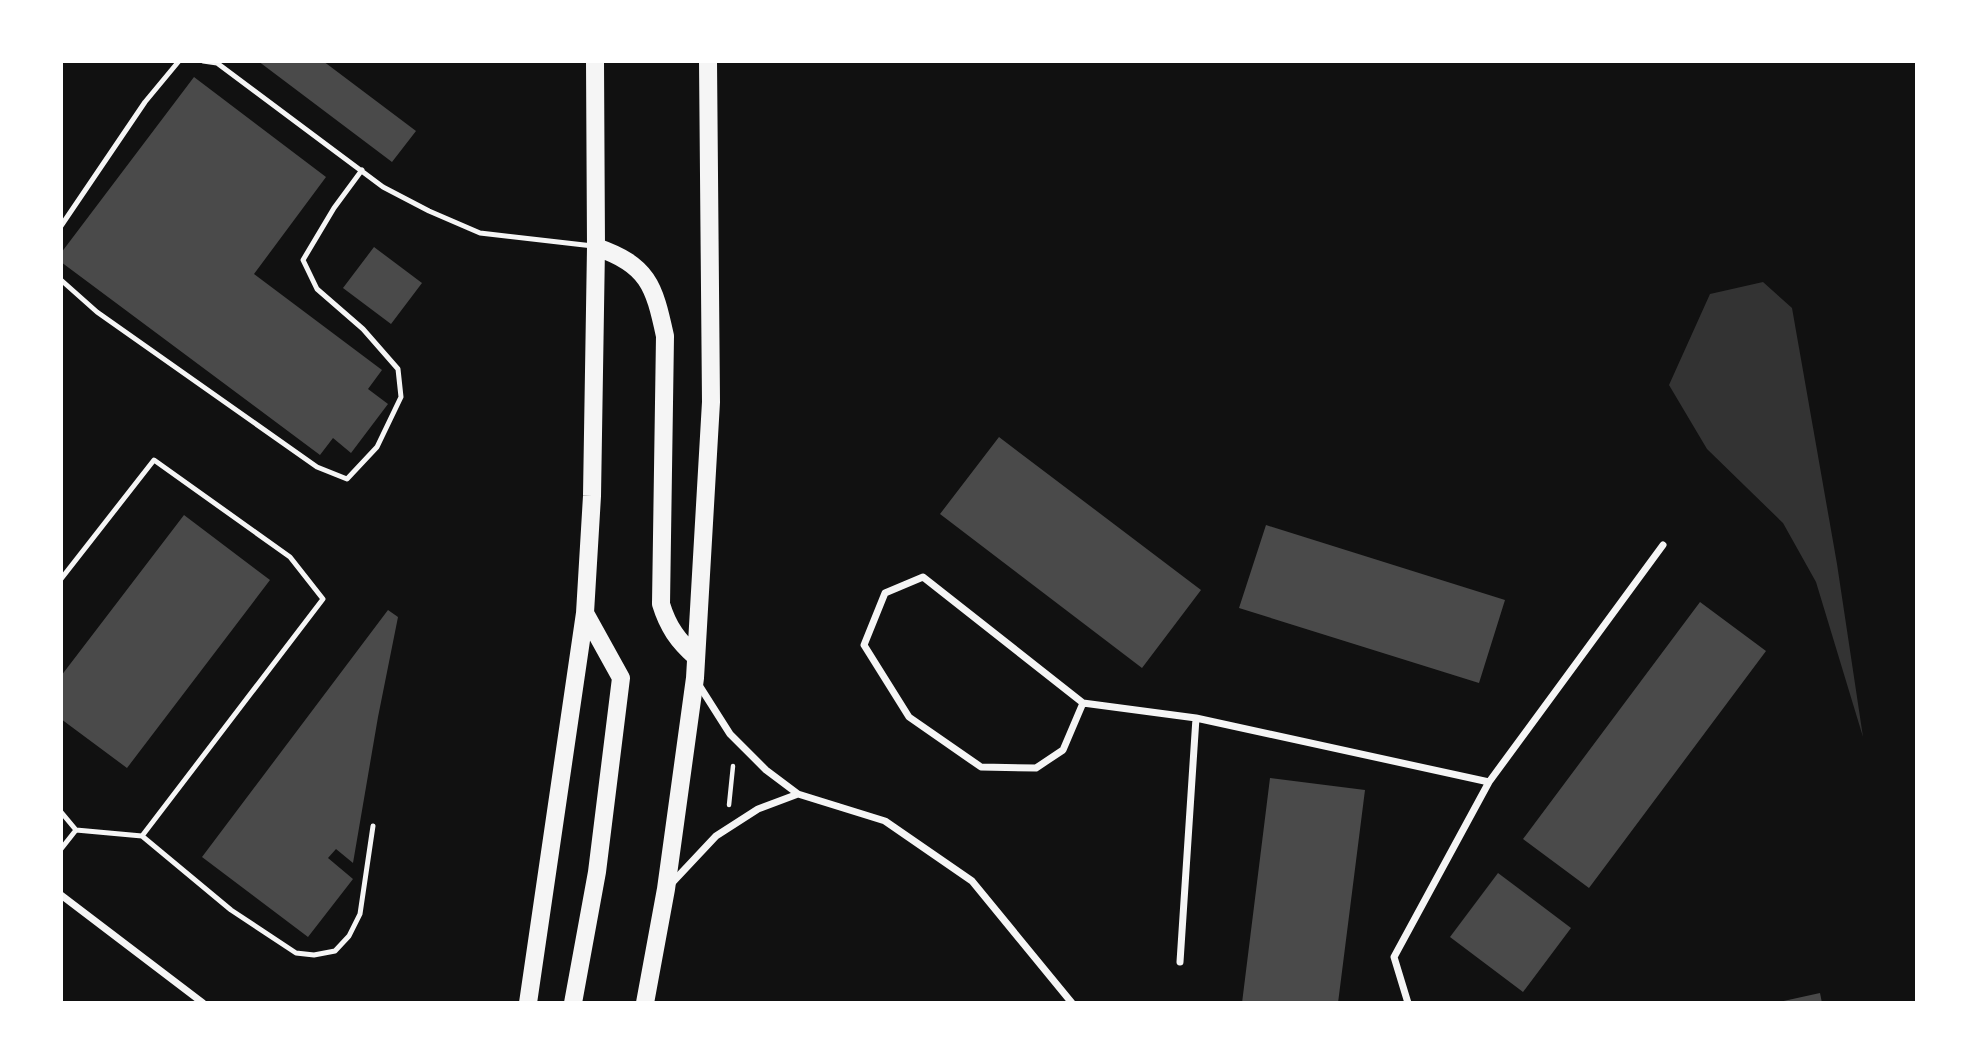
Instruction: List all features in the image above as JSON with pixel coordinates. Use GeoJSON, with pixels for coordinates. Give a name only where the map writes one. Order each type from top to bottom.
{"type":"FeatureCollection","features":[{"type":"Feature","properties":{"kind":"main road"},"geometry":{"type":"LineString","coordinates":[[527,1002],[585,612],[592,496],[596,247],[595,61]]}},
{"type":"Feature","properties":{"kind":"main road"},"geometry":{"type":"LineString","coordinates":[[645,1003],[666,889],[695,678],[711,402],[708,61]]}},
{"type":"Feature","properties":{"kind":"main road"},"geometry":{"type":"LineString","coordinates":[[596,247],[632,262],[656,295],[664,336],[661,604],[666,622],[680,642],[696,657]]}},
{"type":"Feature","properties":{"kind":"main road"},"geometry":{"type":"LineString","coordinates":[[573,1003],[597,872],[621,678],[585,612]]}},
{"type":"Feature","properties":{"kind":"street"},"geometry":{"type":"LineString","coordinates":[[1408,1003],[1394,957],[1489,782],[1663,545]]}},
{"type":"Feature","properties":{"kind":"street"},"geometry":{"type":"LineString","coordinates":[[1083,703],[1063,750],[1036,768],[981,766],[909,717],[864,645],[885,593],[923,577],[1083,703],[1196,718],[1489,782]]}},
{"type":"Feature","properties":{"kind":"street"},"geometry":{"type":"LineString","coordinates":[[695,678],[730,734],[766,770],[798,794],[885,821],[972,881],[1072,1003]]}},
{"type":"Feature","properties":{"kind":"street"},"geometry":{"type":"LineString","coordinates":[[1181,962],[1196,718]]}},
{"type":"Feature","properties":{"kind":"street"},"geometry":{"type":"LineString","coordinates":[[666,889],[716,836],[758,809],[798,794]]}},
{"type":"Feature","properties":{"kind":"street"},"geometry":{"type":"LineString","coordinates":[[63,898],[203,1003]]}},
{"type":"Feature","properties":{"kind":"lane"},"geometry":{"type":"LineString","coordinates":[[61,226],[145,102],[179,61]]}},
{"type":"Feature","properties":{"kind":"lane"},"geometry":{"type":"LineString","coordinates":[[203,61],[217,63],[383,187],[429,211],[480,233],[596,247]]}},
{"type":"Feature","properties":{"kind":"lane"},"geometry":{"type":"LineString","coordinates":[[61,280],[97,312],[317,467],[347,478],[377,446],[401,397],[398,369],[363,329],[317,289],[303,260],[334,208],[362,170]]}},
{"type":"Feature","properties":{"kind":"lane"},"geometry":{"type":"LineString","coordinates":[[61,579],[153,460],[290,557],[323,599],[142,836]]}},
{"type":"Feature","properties":{"kind":"lane"},"geometry":{"type":"LineString","coordinates":[[61,812],[76,831],[142,836],[231,910],[296,953],[314,955],[335,951],[349,936],[360,914],[373,826]]}},
{"type":"Feature","properties":{"kind":"lane"},"geometry":{"type":"LineString","coordinates":[[61,849],[76,831]]}},
{"type":"Feature","properties":{"kind":"path"},"geometry":{"type":"LineString","coordinates":[[728,810],[733,766]]}},
{"type":"Feature","properties":{"kind":"shaded area"},"geometry":{"type":"Polygon","coordinates":[[[1763,282],[1792,308],[1837,564],[1863,737],[1816,582],[1783,523],[1707,449],[1669,385],[1710,294],[1763,282]]]}},
{"type":"Feature","properties":{"kind":"building"},"geometry":{"type":"Polygon","coordinates":[[[258,61],[323,61],[416,131],[392,162],[258,61]]]}},
{"type":"Feature","properties":{"kind":"building"},"geometry":{"type":"Polygon","coordinates":[[[194,77],[326,177],[254,274],[382,370],[368,389],[388,404],[351,453],[333,438],[320,455],[61,262],[61,253],[194,77]]]}},
{"type":"Feature","properties":{"kind":"building"},"geometry":{"type":"Polygon","coordinates":[[[374,247],[422,283],[391,324],[343,288],[374,247]]]}},
{"type":"Feature","properties":{"kind":"building"},"geometry":{"type":"Polygon","coordinates":[[[999,437],[1201,590],[1142,668],[940,514],[999,437]]]}},
{"type":"Feature","properties":{"kind":"building"},"geometry":{"type":"Polygon","coordinates":[[[184,515],[270,580],[127,768],[61,719],[61,676],[184,515]]]}},
{"type":"Feature","properties":{"kind":"building"},"geometry":{"type":"Polygon","coordinates":[[[1266,525],[1505,600],[1479,683],[1239,608],[1266,525]]]}},
{"type":"Feature","properties":{"kind":"building"},"geometry":{"type":"Polygon","coordinates":[[[1700,602],[1766,651],[1589,888],[1523,839],[1700,602]]]}},
{"type":"Feature","properties":{"kind":"building"},"geometry":{"type":"Polygon","coordinates":[[[388,610],[398,617],[353,863],[336,849],[328,858],[353,879],[308,937],[202,857],[388,610]]]}},
{"type":"Feature","properties":{"kind":"building"},"geometry":{"type":"Polygon","coordinates":[[[1270,778],[1365,790],[1338,1003],[1242,1003],[1270,778]]]}},
{"type":"Feature","properties":{"kind":"building"},"geometry":{"type":"Polygon","coordinates":[[[1498,873],[1571,928],[1523,992],[1450,937],[1498,873]]]}},
{"type":"Feature","properties":{"kind":"building"},"geometry":{"type":"Polygon","coordinates":[[[1820,993],[1822,1003],[1779,1003],[1779,1002],[1820,993]]]}}]}
